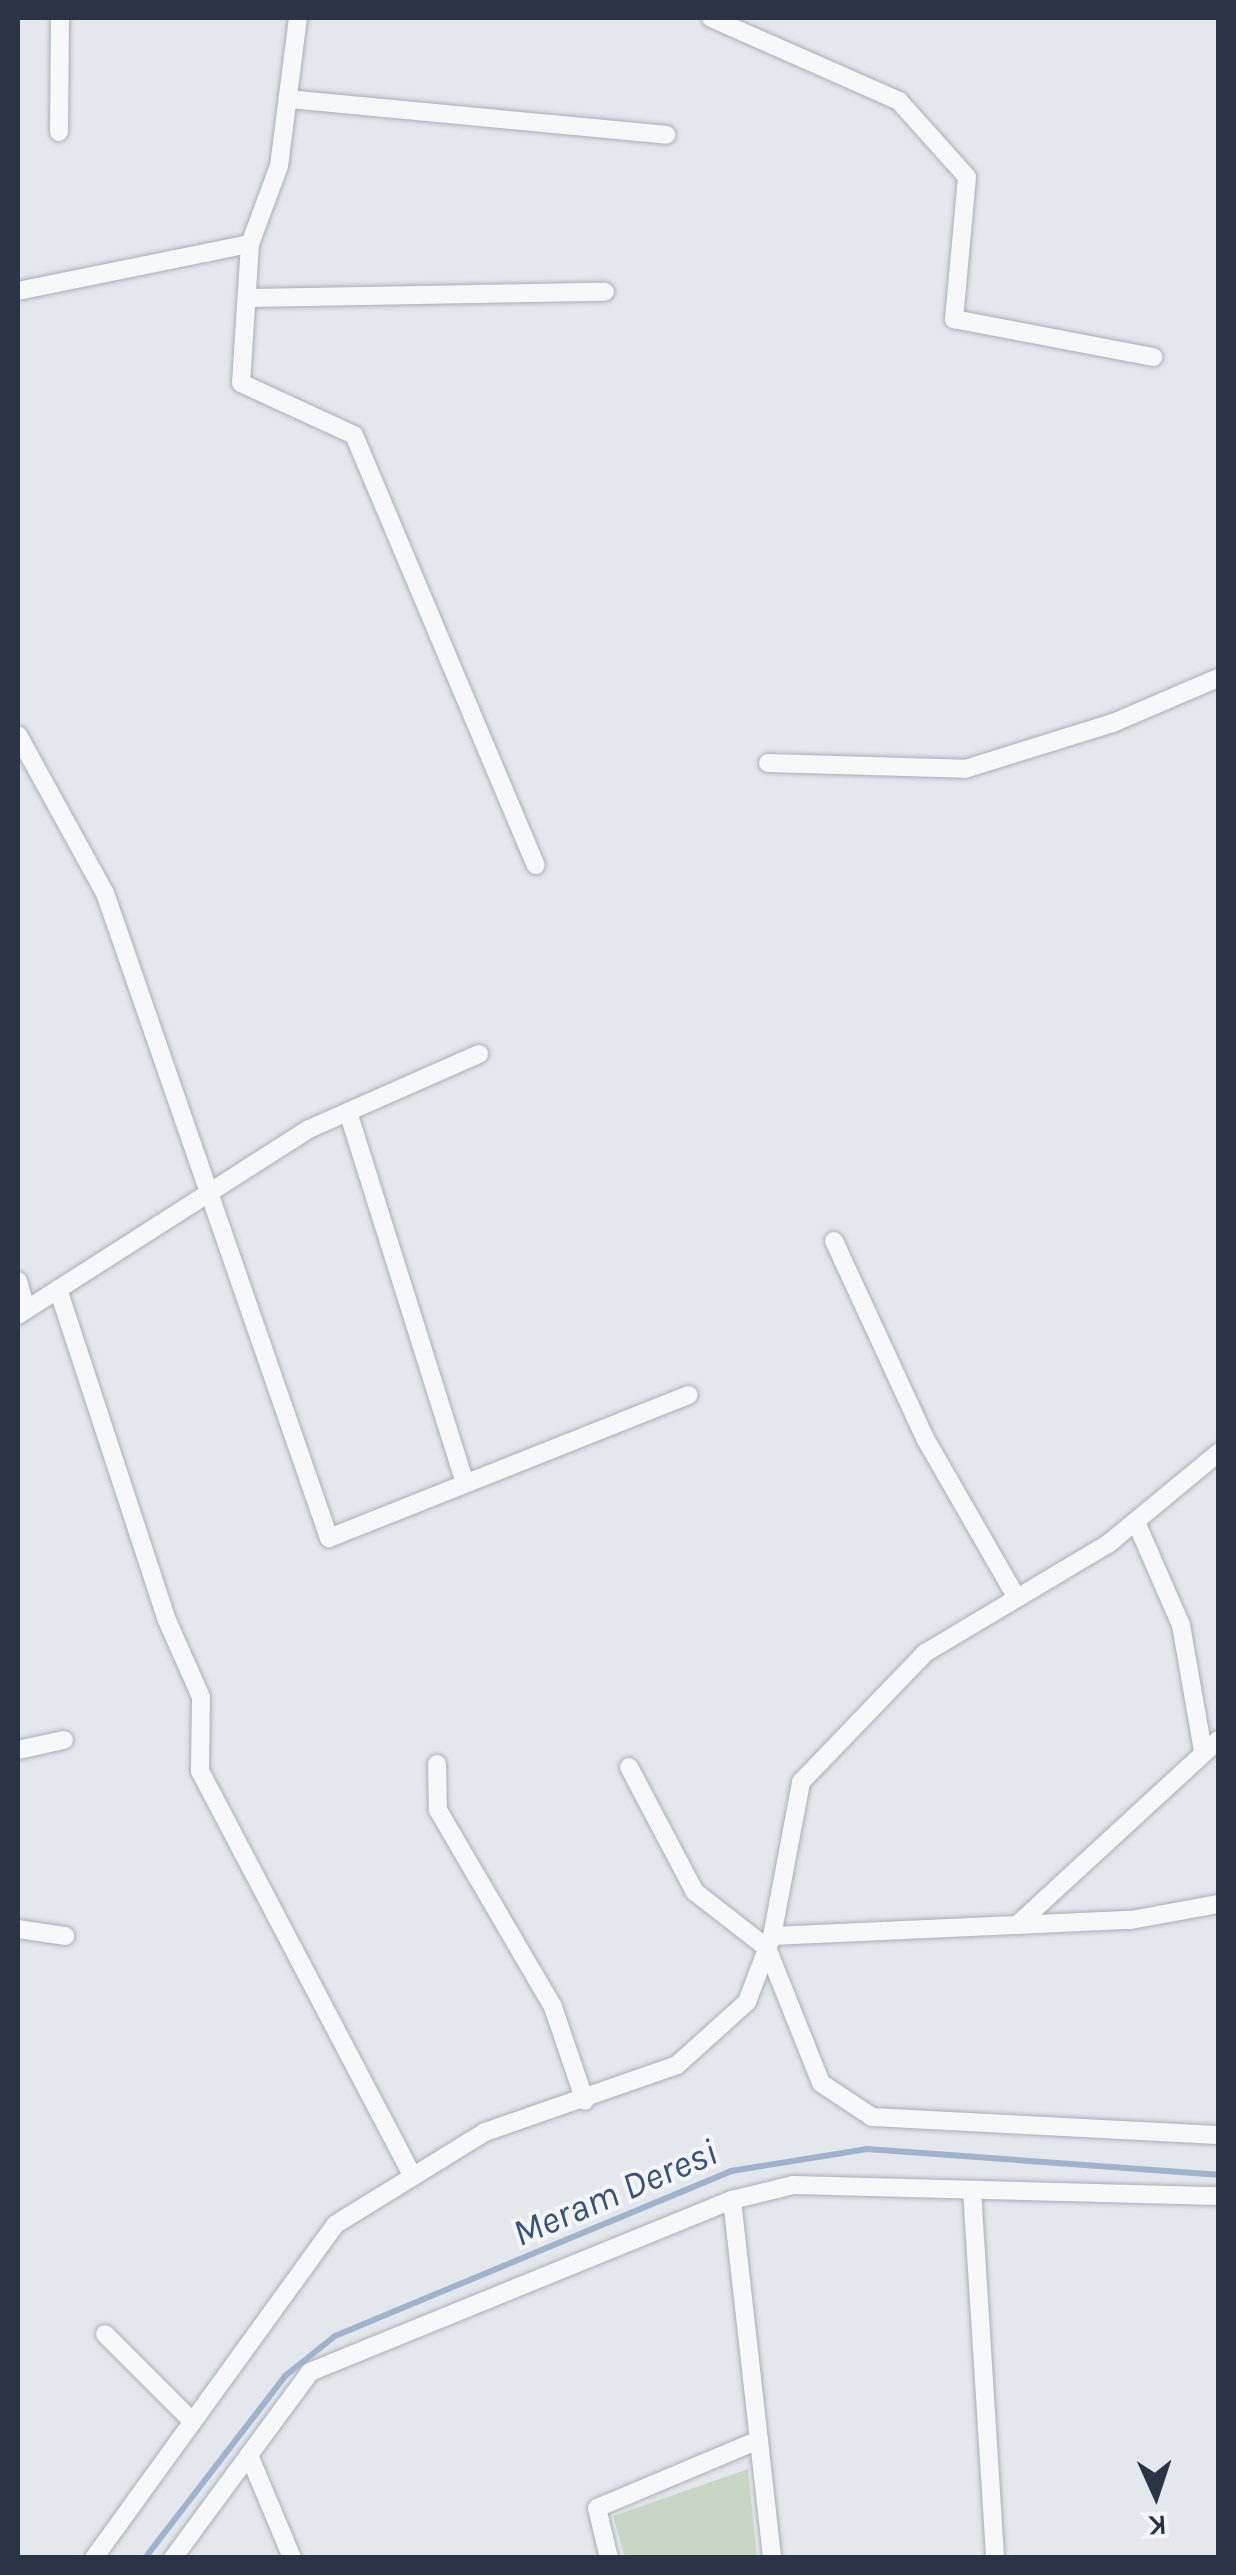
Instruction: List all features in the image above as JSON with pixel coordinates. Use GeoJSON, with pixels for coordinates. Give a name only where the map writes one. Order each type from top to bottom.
{"type":"FeatureCollection","features":[{"type":"Feature","properties":{"kind":"street"},"geometry":{"type":"LineString","coordinates":[[59,132],[60,18]]}},
{"type":"Feature","properties":{"kind":"street"},"geometry":{"type":"LineString","coordinates":[[298,18],[279,166],[250,244],[241,383],[354,436],[536,865]]}},
{"type":"Feature","properties":{"kind":"street"},"geometry":{"type":"LineString","coordinates":[[711,18],[898,101],[968,177],[954,319],[1152,357]]}},
{"type":"Feature","properties":{"kind":"street"},"geometry":{"type":"LineString","coordinates":[[288,99],[666,134]]}},
{"type":"Feature","properties":{"kind":"street"},"geometry":{"type":"LineString","coordinates":[[18,290],[250,244]]}},
{"type":"Feature","properties":{"kind":"street"},"geometry":{"type":"LineString","coordinates":[[246,298],[605,292]]}},
{"type":"Feature","properties":{"kind":"street"},"geometry":{"type":"LineString","coordinates":[[768,764],[965,769],[1113,723],[1218,678]]}},
{"type":"Feature","properties":{"kind":"street"},"geometry":{"type":"LineString","coordinates":[[18,736],[105,893],[329,1538],[464,1481],[690,1395]]}},
{"type":"Feature","properties":{"kind":"street"},"geometry":{"type":"LineString","coordinates":[[18,1281],[22,1312],[348,1112],[479,1054]]}},
{"type":"Feature","properties":{"kind":"street"},"geometry":{"type":"LineString","coordinates":[[348,1112],[464,1481]]}},
{"type":"Feature","properties":{"kind":"street"},"geometry":{"type":"LineString","coordinates":[[834,1242],[926,1440],[1017,1598]]}},
{"type":"Feature","properties":{"kind":"street"},"geometry":{"type":"LineString","coordinates":[[58,1290],[201,1697],[200,1771],[412,2176]]}},
{"type":"Feature","properties":{"kind":"street"},"geometry":{"type":"LineString","coordinates":[[94,2558],[336,2224],[484,2132],[585,2101],[678,2065],[747,2002],[770,1942],[801,1782],[925,1654],[1136,1522],[1218,1453]]}},
{"type":"Feature","properties":{"kind":"street"},"geometry":{"type":"LineString","coordinates":[[1017,1926],[1211,1745],[1181,1625],[1136,1522]]}},
{"type":"Feature","properties":{"kind":"street"},"geometry":{"type":"LineString","coordinates":[[18,1750],[64,1740]]}},
{"type":"Feature","properties":{"kind":"street"},"geometry":{"type":"LineString","coordinates":[[437,1764],[438,1810],[553,2007],[585,2101]]}},
{"type":"Feature","properties":{"kind":"street"},"geometry":{"type":"LineString","coordinates":[[629,1767],[696,1892],[770,1942],[821,2083],[872,2117],[1218,2136]]}},
{"type":"Feature","properties":{"kind":"street"},"geometry":{"type":"LineString","coordinates":[[770,1942],[1017,1926],[1218,1904]]}},
{"type":"Feature","properties":{"kind":"street"},"geometry":{"type":"LineString","coordinates":[[18,1929],[65,1936]]}},
{"type":"Feature","properties":{"kind":"street"},"geometry":{"type":"LineString","coordinates":[[173,2558],[310,2372],[732,2200],[793,2186],[1218,2196]]}},
{"type":"Feature","properties":{"kind":"street"},"geometry":{"type":"LineString","coordinates":[[972,2190],[995,2558]]}},
{"type":"Feature","properties":{"kind":"street"},"geometry":{"type":"LineString","coordinates":[[732,2200],[772,2558]]}},
{"type":"Feature","properties":{"kind":"street"},"geometry":{"type":"LineString","coordinates":[[104,2334],[192,2420]]}},
{"type":"Feature","properties":{"kind":"street"},"geometry":{"type":"LineString","coordinates":[[609,2558],[597,2508],[759,2440]]}},
{"type":"Feature","properties":{"kind":"street"},"geometry":{"type":"LineString","coordinates":[[249,2455],[292,2558]]}},
{"type":"Feature","properties":{"kind":"green space"},"geometry":{"type":"Polygon","coordinates":[[[748,2469],[757,2557],[625,2557],[613,2516],[748,2469]]]}},
{"type":"Feature","properties":{"kind":"waterway","name":"Meram Deresi"},"geometry":{"type":"LineString","coordinates":[[145,2558],[285,2376],[335,2336],[731,2171],[867,2149],[1218,2175]]}}]}
